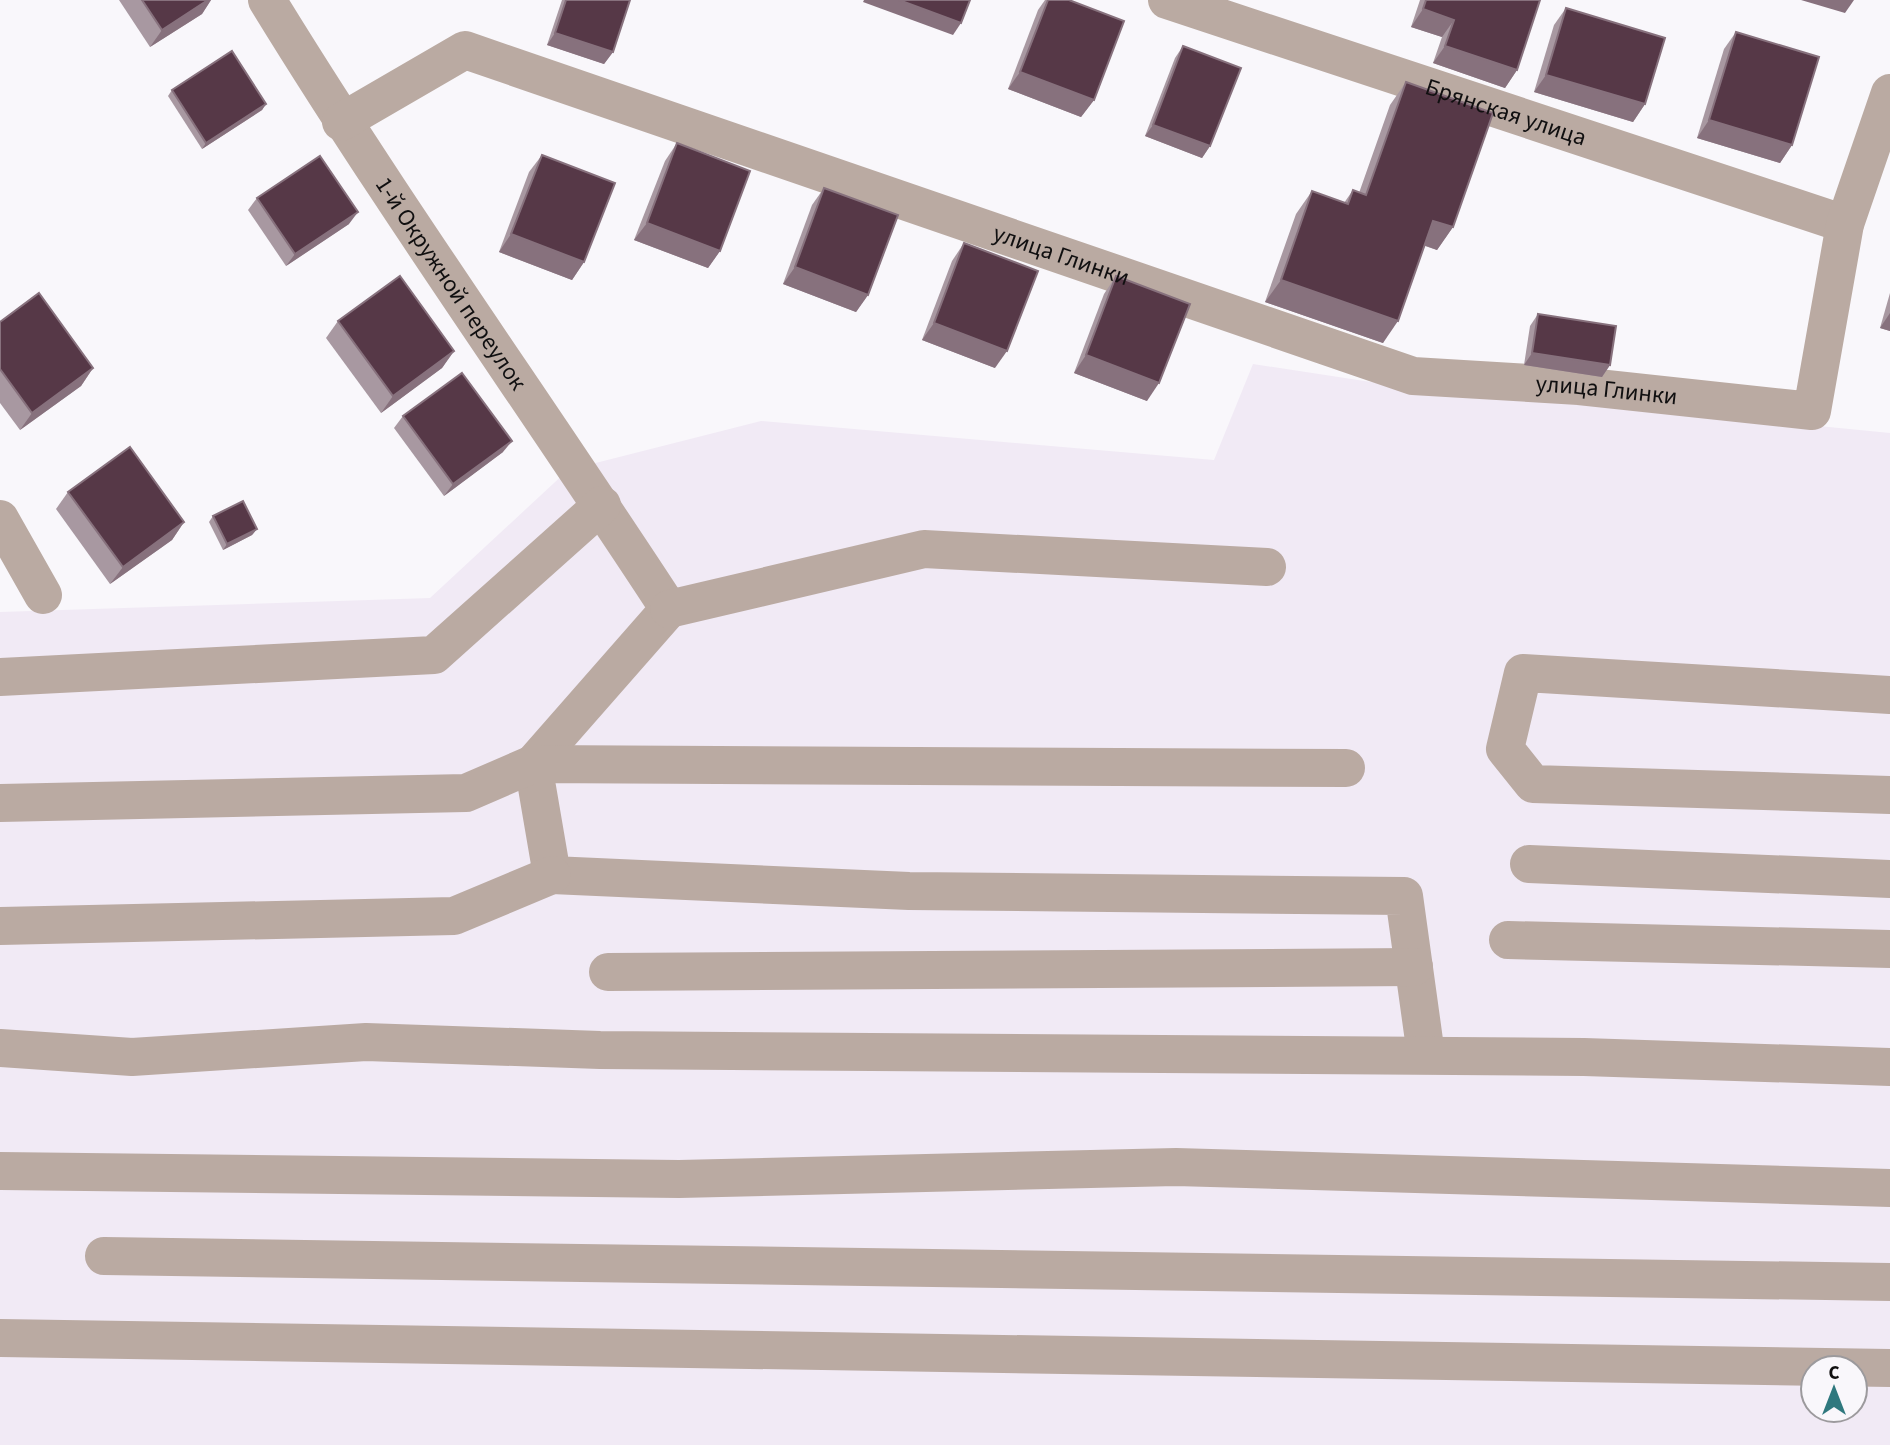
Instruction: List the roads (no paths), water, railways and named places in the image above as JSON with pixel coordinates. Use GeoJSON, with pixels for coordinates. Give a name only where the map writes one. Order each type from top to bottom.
{"type":"FeatureCollection","features":[{"type":"Feature","properties":{"kind":"street","name":"1-й Окружной переулок"},"geometry":{"type":"LineString","coordinates":[[267,0],[341,122],[561,443],[669,609]]}},
{"type":"Feature","properties":{"kind":"street","name":"Брянская улица"},"geometry":{"type":"LineString","coordinates":[[1167,0],[1845,224]]}},
{"type":"Feature","properties":{"kind":"street","name":"улица Глинки"},"geometry":{"type":"LineString","coordinates":[[341,122],[465,50],[1413,376],[1579,386],[1812,411],[1845,224]]}},
{"type":"Feature","properties":{"kind":"street"},"geometry":{"type":"LineString","coordinates":[[1845,224],[1890,93]]}},
{"type":"Feature","properties":{"kind":"street"},"geometry":{"type":"LineString","coordinates":[[0,677],[434,655],[602,506]]}},
{"type":"Feature","properties":{"kind":"street"},"geometry":{"type":"LineString","coordinates":[[0,519],[43,595]]}},
{"type":"Feature","properties":{"kind":"street"},"geometry":{"type":"LineString","coordinates":[[533,764],[669,609],[924,549],[1267,566]]}},
{"type":"Feature","properties":{"kind":"street"},"geometry":{"type":"LineString","coordinates":[[1890,695],[1523,673],[1505,749],[1532,784],[1890,795]]}},
{"type":"Feature","properties":{"kind":"street"},"geometry":{"type":"LineString","coordinates":[[533,764],[552,875]]}},
{"type":"Feature","properties":{"kind":"street"},"geometry":{"type":"LineString","coordinates":[[0,803],[466,793],[533,764],[1346,768]]}},
{"type":"Feature","properties":{"kind":"street"},"geometry":{"type":"LineString","coordinates":[[1529,864],[1890,878]]}},
{"type":"Feature","properties":{"kind":"street"},"geometry":{"type":"LineString","coordinates":[[0,926],[454,916],[552,875],[909,891],[1404,896],[1426,1055]]}},
{"type":"Feature","properties":{"kind":"street"},"geometry":{"type":"LineString","coordinates":[[1508,940],[1890,949]]}},
{"type":"Feature","properties":{"kind":"street"},"geometry":{"type":"LineString","coordinates":[[608,972],[1414,967]]}},
{"type":"Feature","properties":{"kind":"street"},"geometry":{"type":"LineString","coordinates":[[0,1048],[132,1057],[366,1042],[627,1050],[1426,1055],[1890,1067]]}},
{"type":"Feature","properties":{"kind":"street"},"geometry":{"type":"LineString","coordinates":[[0,1171],[679,1179],[1176,1167],[1890,1188]]}},
{"type":"Feature","properties":{"kind":"street"},"geometry":{"type":"LineString","coordinates":[[104,1256],[1890,1282]]}},
{"type":"Feature","properties":{"kind":"street"},"geometry":{"type":"LineString","coordinates":[[0,1338],[1890,1367]]}}]}
